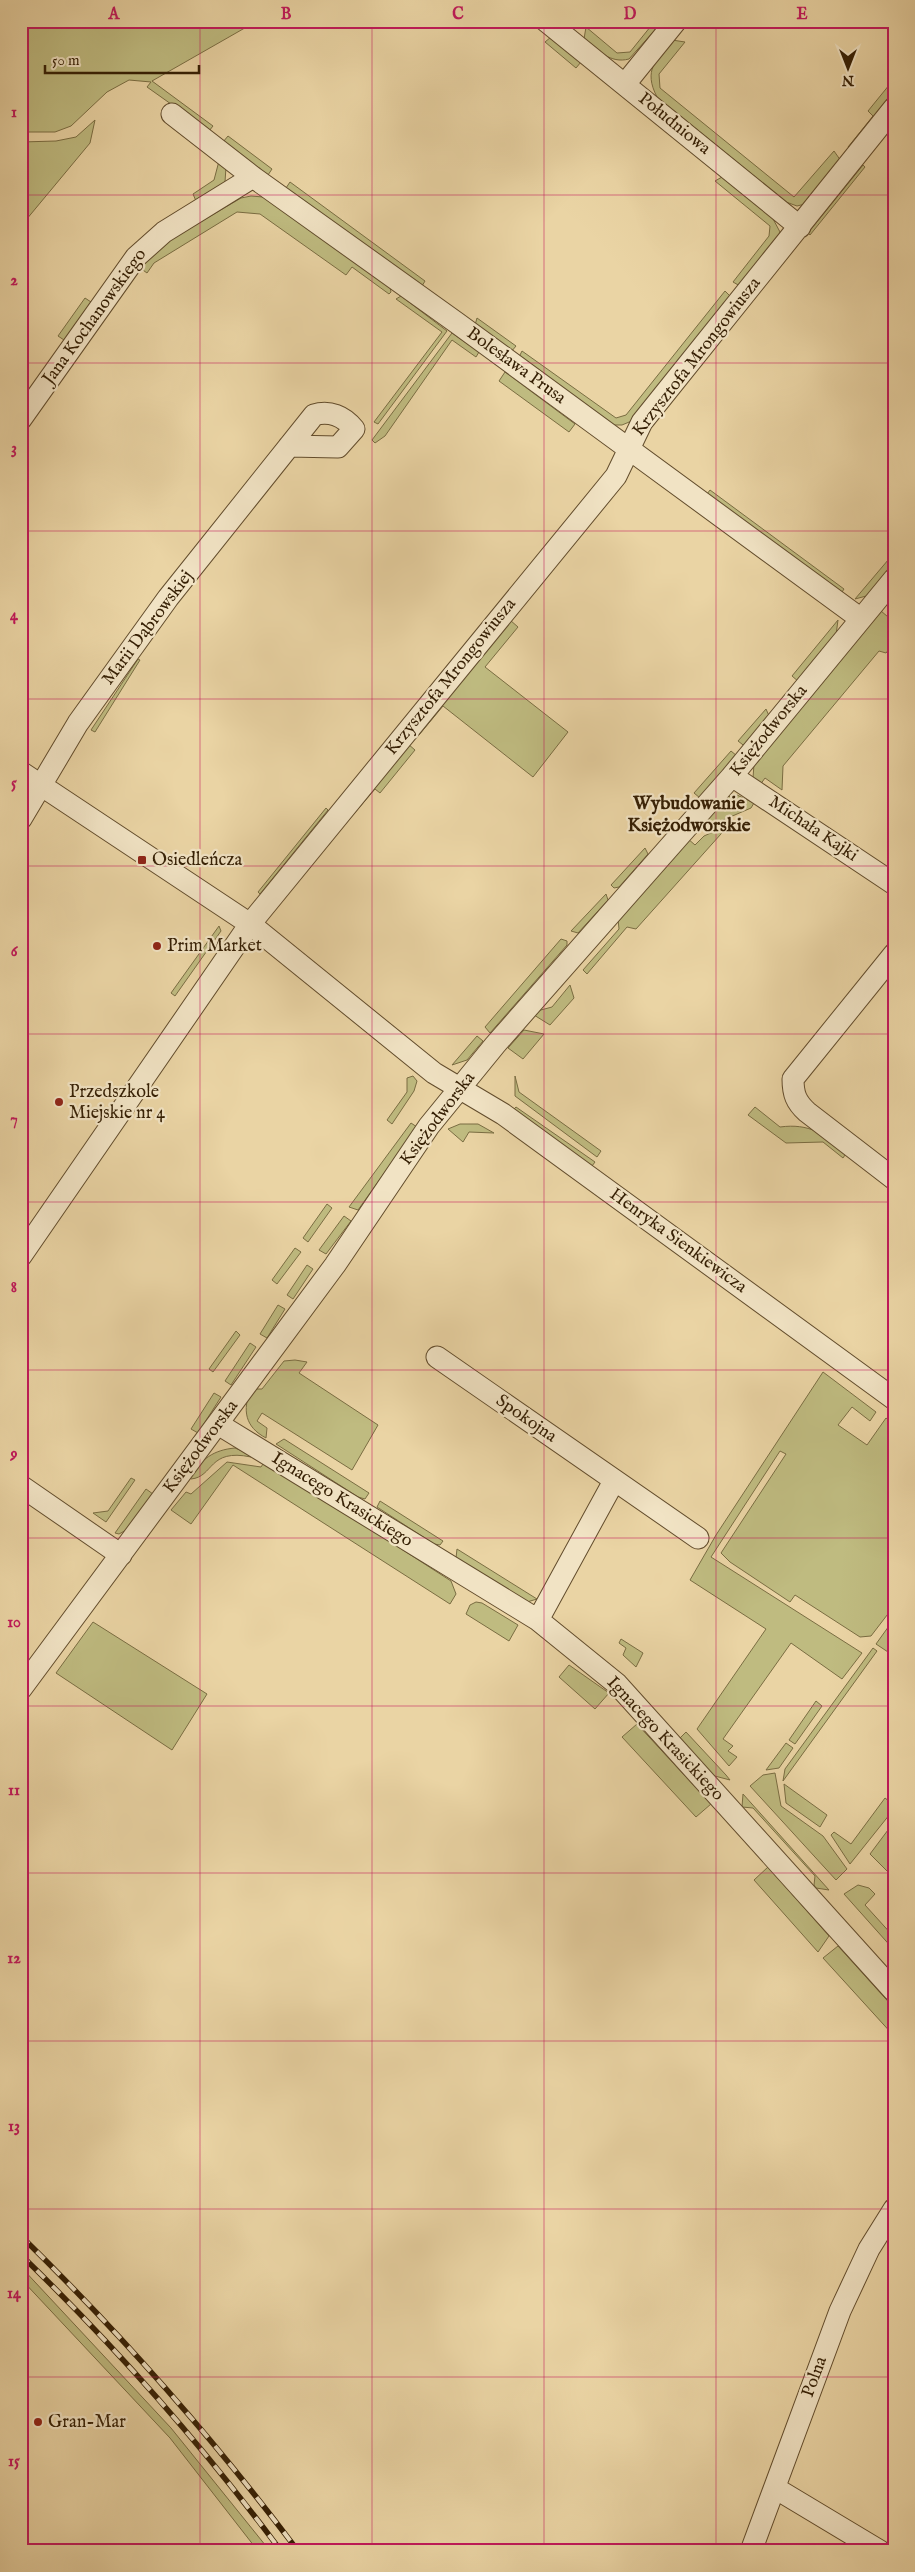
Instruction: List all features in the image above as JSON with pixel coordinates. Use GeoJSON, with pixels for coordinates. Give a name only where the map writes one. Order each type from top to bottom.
{"type":"FeatureCollection","features":[{"type":"Feature","properties":{"kind":"street","name":"Południowa"},"geometry":{"type":"LineString","coordinates":[[546,21],[800,227]]}},
{"type":"Feature","properties":{"kind":"street"},"geometry":{"type":"LineString","coordinates":[[625,84],[676,21]]}},
{"type":"Feature","properties":{"kind":"street","name":"Krzysztofa Mrongowiusza"},"geometry":{"type":"LineString","coordinates":[[21,1256],[250,924],[616,476],[642,422],[894,108]]}},
{"type":"Feature","properties":{"kind":"street","name":"Bolesława Prusa"},"geometry":{"type":"LineString","coordinates":[[172,114],[253,177],[860,619]]}},
{"type":"Feature","properties":{"kind":"street","name":"Jana Kochanowskiego"},"geometry":{"type":"LineString","coordinates":[[21,419],[136,257],[164,232],[253,177]]}},
{"type":"Feature","properties":{"kind":"street","name":"Marii Dąbrowskiej"},"geometry":{"type":"LineString","coordinates":[[21,819],[78,723],[168,598],[289,446]]}},
{"type":"Feature","properties":{"kind":"street","name":"Księżodworska"},"geometry":{"type":"LineString","coordinates":[[21,1689],[335,1265],[429,1126],[495,1045],[732,776],[894,579]]}},
{"type":"Feature","properties":{"kind":"street"},"geometry":{"type":"LineString","coordinates":[[21,772],[250,924],[434,1073],[460,1088]]}},
{"type":"Feature","properties":{"kind":"street","name":"Michała Kajki"},"geometry":{"type":"LineString","coordinates":[[732,776],[894,884]]}},
{"type":"Feature","properties":{"kind":"street"},"geometry":{"type":"LineString","coordinates":[[894,954],[793,1079],[793,1090],[797,1103],[894,1180]]}},
{"type":"Feature","properties":{"kind":"street","name":"Henryka Sienkiewicza"},"geometry":{"type":"LineString","coordinates":[[460,1088],[503,1114],[894,1399]]}},
{"type":"Feature","properties":{"kind":"street","name":"Spokojna"},"geometry":{"type":"LineString","coordinates":[[437,1357],[698,1538]]}},
{"type":"Feature","properties":{"kind":"street","name":"Ignacego Krasickiego"},"geometry":{"type":"LineString","coordinates":[[218,1424],[538,1620],[617,1684],[894,1992]]}},
{"type":"Feature","properties":{"kind":"street"},"geometry":{"type":"LineString","coordinates":[[538,1620],[614,1481]]}},
{"type":"Feature","properties":{"kind":"street"},"geometry":{"type":"LineString","coordinates":[[21,1486],[121,1555]]}},
{"type":"Feature","properties":{"kind":"street","name":"Polna"},"geometry":{"type":"LineString","coordinates":[[751,2551],[840,2311],[869,2248],[894,2209]]}},
{"type":"Feature","properties":{"kind":"street"},"geometry":{"type":"LineString","coordinates":[[775,2488],[880,2551]]}},
{"type":"Feature","properties":{"kind":"shaded area"},"geometry":{"type":"Polygon","coordinates":[[[21,21],[257,21],[152,81],[213,126],[209,131],[147,87],[151,82],[129,80],[107,92],[71,126],[55,132],[21,132],[21,21]]]}},
{"type":"Feature","properties":{"kind":"shaded area"},"geometry":{"type":"Polygon","coordinates":[[[655,21],[663,21],[629,59],[616,60],[610,58],[584,39],[586,27],[617,53],[630,52],[655,21]]]}},
{"type":"Feature","properties":{"kind":"shaded area"},"geometry":{"type":"Polygon","coordinates":[[[551,37],[581,62],[576,68],[545,42],[551,37]]]}},
{"type":"Feature","properties":{"kind":"shaded area"},"geometry":{"type":"Polygon","coordinates":[[[672,40],[685,42],[659,74],[660,88],[794,197],[834,151],[841,161],[805,204],[797,206],[786,202],[657,97],[651,80],[651,72],[653,66],[672,40]]]}},
{"type":"Feature","properties":{"kind":"shaded area"},"geometry":{"type":"Polygon","coordinates":[[[894,79],[894,96],[851,149],[848,147],[873,116],[868,111],[894,79]]]}},
{"type":"Feature","properties":{"kind":"shaded area"},"geometry":{"type":"Polygon","coordinates":[[[95,120],[90,143],[21,226],[21,142],[56,141],[76,137],[95,120]]]}},
{"type":"Feature","properties":{"kind":"shaded area"},"geometry":{"type":"Polygon","coordinates":[[[228,136],[272,169],[268,175],[223,142],[228,136]]]}},
{"type":"Feature","properties":{"kind":"shaded area"},"geometry":{"type":"Polygon","coordinates":[[[219,161],[226,167],[225,182],[196,201],[193,194],[214,180],[219,161]]]}},
{"type":"Feature","properties":{"kind":"shaded area"},"geometry":{"type":"Polygon","coordinates":[[[863,165],[865,167],[810,235],[808,233],[863,165]]]}},
{"type":"Feature","properties":{"kind":"shaded area"},"geometry":{"type":"Polygon","coordinates":[[[722,177],[772,217],[780,232],[777,242],[740,286],[733,282],[769,236],[770,226],[715,181],[722,177]]]}},
{"type":"Feature","properties":{"kind":"shaded area"},"geometry":{"type":"Polygon","coordinates":[[[290,182],[425,281],[422,286],[286,188],[290,182]]]}},
{"type":"Feature","properties":{"kind":"shaded area"},"geometry":{"type":"Polygon","coordinates":[[[251,196],[263,197],[271,201],[390,287],[391,292],[389,294],[352,267],[346,275],[260,214],[237,212],[154,263],[147,273],[140,268],[168,241],[241,198],[251,196]]]}},
{"type":"Feature","properties":{"kind":"shaded area"},"geometry":{"type":"Polygon","coordinates":[[[725,291],[731,297],[634,420],[622,425],[611,425],[519,357],[522,351],[616,418],[626,415],[725,291]]]}},
{"type":"Feature","properties":{"kind":"shaded area"},"geometry":{"type":"Polygon","coordinates":[[[401,296],[447,331],[378,424],[374,422],[442,332],[396,299],[401,296]]]}},
{"type":"Feature","properties":{"kind":"shaded area"},"geometry":{"type":"Polygon","coordinates":[[[85,298],[91,302],[64,340],[58,336],[85,298]]]}},
{"type":"Feature","properties":{"kind":"shaded area"},"geometry":{"type":"Polygon","coordinates":[[[477,318],[516,346],[511,352],[475,325],[477,318]]]}},
{"type":"Feature","properties":{"kind":"shaded area"},"geometry":{"type":"Polygon","coordinates":[[[452,333],[479,352],[476,357],[452,340],[385,436],[375,443],[372,440],[452,333]]]}},
{"type":"Feature","properties":{"kind":"shaded area"},"geometry":{"type":"Polygon","coordinates":[[[505,372],[575,424],[569,432],[499,381],[505,372]]]}},
{"type":"Feature","properties":{"kind":"shaded area"},"geometry":{"type":"Polygon","coordinates":[[[710,490],[844,589],[842,592],[707,494],[710,490]]]}},
{"type":"Feature","properties":{"kind":"shaded area"},"geometry":{"type":"Polygon","coordinates":[[[894,553],[894,565],[870,595],[855,599],[894,553]]]}},
{"type":"Feature","properties":{"kind":"shaded area"},"geometry":{"type":"Polygon","coordinates":[[[881,611],[894,622],[894,643],[886,653],[879,651],[783,766],[782,790],[765,778],[760,785],[753,778],[754,764],[881,611]]]}},
{"type":"Feature","properties":{"kind":"shaded area"},"geometry":{"type":"Polygon","coordinates":[[[510,620],[518,627],[485,667],[568,732],[533,777],[443,706],[419,735],[417,733],[510,620]]]}},
{"type":"Feature","properties":{"kind":"shaded area"},"geometry":{"type":"Polygon","coordinates":[[[838,620],[836,635],[799,682],[792,676],[838,620]]]}},
{"type":"Feature","properties":{"kind":"shaded area"},"geometry":{"type":"Polygon","coordinates":[[[138,659],[140,660],[95,732],[91,730],[138,659]]]}},
{"type":"Feature","properties":{"kind":"shaded area"},"geometry":{"type":"Polygon","coordinates":[[[766,709],[770,718],[747,748],[738,741],[766,709]]]}},
{"type":"Feature","properties":{"kind":"shaded area"},"geometry":{"type":"Polygon","coordinates":[[[408,744],[415,750],[380,793],[375,789],[352,816],[350,814],[408,744]]]}},
{"type":"Feature","properties":{"kind":"shaded area"},"geometry":{"type":"Polygon","coordinates":[[[731,751],[737,756],[700,798],[694,793],[731,751]]]}},
{"type":"Feature","properties":{"kind":"shaded area"},"geometry":{"type":"Polygon","coordinates":[[[737,795],[754,803],[751,808],[700,830],[698,829],[727,797],[737,795]]]}},
{"type":"Feature","properties":{"kind":"shaded area"},"geometry":{"type":"Polygon","coordinates":[[[326,808],[328,810],[260,894],[258,892],[326,808]]]}},
{"type":"Feature","properties":{"kind":"shaded area"},"geometry":{"type":"Polygon","coordinates":[[[729,825],[636,929],[627,927],[587,974],[583,970],[619,929],[618,919],[687,838],[695,845],[704,836],[729,825]]]}},
{"type":"Feature","properties":{"kind":"shaded area"},"geometry":{"type":"Polygon","coordinates":[[[645,848],[648,854],[619,887],[614,888],[611,885],[645,848]]]}},
{"type":"Feature","properties":{"kind":"shaded area"},"geometry":{"type":"Polygon","coordinates":[[[606,894],[608,900],[578,933],[571,931],[606,894]]]}},
{"type":"Feature","properties":{"kind":"shaded area"},"geometry":{"type":"Polygon","coordinates":[[[219,926],[221,931],[175,996],[171,993],[219,926]]]}},
{"type":"Feature","properties":{"kind":"shaded area"},"geometry":{"type":"Polygon","coordinates":[[[561,939],[567,941],[567,945],[490,1033],[485,1027],[561,939]]]}},
{"type":"Feature","properties":{"kind":"shaded area"},"geometry":{"type":"Polygon","coordinates":[[[570,985],[574,998],[550,1025],[534,1015],[537,1011],[552,1007],[570,985]]]}},
{"type":"Feature","properties":{"kind":"shaded area"},"geometry":{"type":"Polygon","coordinates":[[[524,1030],[544,1034],[523,1059],[508,1048],[524,1030]]]}},
{"type":"Feature","properties":{"kind":"shaded area"},"geometry":{"type":"Polygon","coordinates":[[[477,1036],[483,1041],[467,1060],[452,1065],[477,1036]]]}},
{"type":"Feature","properties":{"kind":"shaded area"},"geometry":{"type":"Polygon","coordinates":[[[413,1076],[417,1081],[414,1091],[392,1124],[387,1120],[407,1092],[407,1078],[413,1076]]]}},
{"type":"Feature","properties":{"kind":"shaded area"},"geometry":{"type":"Polygon","coordinates":[[[515,1076],[519,1092],[601,1151],[597,1157],[515,1096],[515,1076]]]}},
{"type":"Feature","properties":{"kind":"shaded area"},"geometry":{"type":"Polygon","coordinates":[[[516,1107],[595,1162],[592,1166],[513,1110],[516,1107]]]}},
{"type":"Feature","properties":{"kind":"shaded area"},"geometry":{"type":"Polygon","coordinates":[[[755,1107],[780,1127],[808,1128],[824,1135],[847,1152],[843,1158],[823,1142],[786,1143],[748,1115],[755,1107]]]}},
{"type":"Feature","properties":{"kind":"shaded area"},"geometry":{"type":"Polygon","coordinates":[[[411,1123],[417,1127],[358,1210],[349,1207],[411,1123]]]}},
{"type":"Feature","properties":{"kind":"shaded area"},"geometry":{"type":"Polygon","coordinates":[[[460,1124],[478,1124],[494,1133],[469,1132],[463,1142],[448,1129],[460,1124]]]}},
{"type":"Feature","properties":{"kind":"shaded area"},"geometry":{"type":"Polygon","coordinates":[[[327,1204],[332,1208],[308,1242],[303,1238],[327,1204]]]}},
{"type":"Feature","properties":{"kind":"shaded area"},"geometry":{"type":"Polygon","coordinates":[[[344,1216],[351,1221],[326,1254],[319,1250],[344,1216]]]}},
{"type":"Feature","properties":{"kind":"shaded area"},"geometry":{"type":"Polygon","coordinates":[[[295,1248],[301,1252],[277,1284],[272,1280],[295,1248]]]}},
{"type":"Feature","properties":{"kind":"shaded area"},"geometry":{"type":"Polygon","coordinates":[[[307,1265],[313,1269],[293,1299],[287,1295],[307,1265]]]}},
{"type":"Feature","properties":{"kind":"shaded area"},"geometry":{"type":"Polygon","coordinates":[[[278,1305],[285,1309],[267,1338],[260,1334],[278,1305]]]}},
{"type":"Feature","properties":{"kind":"shaded area"},"geometry":{"type":"Polygon","coordinates":[[[236,1331],[240,1335],[213,1372],[209,1369],[236,1331]]]}},
{"type":"Feature","properties":{"kind":"shaded area"},"geometry":{"type":"Polygon","coordinates":[[[250,1343],[256,1347],[231,1385],[225,1381],[250,1343]]]}},
{"type":"Feature","properties":{"kind":"shaded area"},"geometry":{"type":"Polygon","coordinates":[[[284,1361],[307,1362],[299,1373],[378,1425],[352,1470],[262,1413],[257,1421],[267,1428],[266,1438],[259,1434],[250,1423],[246,1411],[251,1389],[262,1389],[284,1361]]]}},
{"type":"Feature","properties":{"kind":"shaded area"},"geometry":{"type":"Polygon","coordinates":[[[823,1372],[876,1412],[870,1421],[852,1407],[838,1425],[867,1445],[886,1418],[894,1424],[894,1606],[871,1636],[860,1637],[795,1595],[790,1602],[730,1562],[721,1553],[786,1454],[780,1451],[711,1557],[862,1653],[842,1679],[791,1643],[723,1739],[733,1746],[728,1751],[737,1757],[729,1766],[697,1729],[766,1629],[690,1580],[716,1535],[823,1372]]]}},
{"type":"Feature","properties":{"kind":"shaded area"},"geometry":{"type":"Polygon","coordinates":[[[214,1393],[221,1397],[198,1433],[191,1429],[214,1393]]]}},
{"type":"Feature","properties":{"kind":"shaded area"},"geometry":{"type":"Polygon","coordinates":[[[284,1439],[369,1493],[365,1499],[358,1497],[276,1444],[284,1439]]]}},
{"type":"Feature","properties":{"kind":"shaded area"},"geometry":{"type":"Polygon","coordinates":[[[235,1448],[252,1455],[251,1457],[227,1456],[219,1459],[198,1477],[191,1479],[189,1477],[203,1460],[209,1456],[220,1451],[235,1448]]]}},
{"type":"Feature","properties":{"kind":"shaded area"},"geometry":{"type":"Polygon","coordinates":[[[265,1461],[451,1581],[456,1594],[450,1604],[233,1465],[191,1524],[171,1510],[186,1492],[191,1494],[227,1462],[261,1467],[265,1461]]]}},
{"type":"Feature","properties":{"kind":"shaded area"},"geometry":{"type":"Polygon","coordinates":[[[131,1478],[135,1480],[106,1522],[93,1513],[108,1511],[131,1478]]]}},
{"type":"Feature","properties":{"kind":"shaded area"},"geometry":{"type":"Polygon","coordinates":[[[146,1489],[153,1494],[128,1529],[119,1534],[115,1533],[146,1489]]]}},
{"type":"Feature","properties":{"kind":"shaded area"},"geometry":{"type":"Polygon","coordinates":[[[380,1501],[443,1541],[440,1545],[434,1544],[377,1507],[380,1501]]]}},
{"type":"Feature","properties":{"kind":"shaded area"},"geometry":{"type":"Polygon","coordinates":[[[457,1549],[537,1599],[527,1602],[456,1558],[457,1549]]]}},
{"type":"Feature","properties":{"kind":"shaded area"},"geometry":{"type":"Polygon","coordinates":[[[476,1602],[482,1603],[518,1625],[509,1641],[466,1614],[470,1605],[476,1602]]]}},
{"type":"Feature","properties":{"kind":"shaded area"},"geometry":{"type":"Polygon","coordinates":[[[894,1619],[894,1656],[876,1644],[894,1619]]]}},
{"type":"Feature","properties":{"kind":"shaded area"},"geometry":{"type":"Polygon","coordinates":[[[93,1622],[207,1694],[172,1750],[56,1673],[93,1622]]]}},
{"type":"Feature","properties":{"kind":"shaded area"},"geometry":{"type":"Polygon","coordinates":[[[621,1639],[643,1653],[636,1667],[623,1655],[626,1648],[619,1643],[621,1639]]]}},
{"type":"Feature","properties":{"kind":"shaded area"},"geometry":{"type":"Polygon","coordinates":[[[873,1648],[877,1651],[783,1781],[785,1769],[873,1648]]]}},
{"type":"Feature","properties":{"kind":"shaded area"},"geometry":{"type":"Polygon","coordinates":[[[569,1665],[609,1693],[595,1709],[559,1677],[569,1665]]]}},
{"type":"Feature","properties":{"kind":"shaded area"},"geometry":{"type":"Polygon","coordinates":[[[816,1701],[822,1706],[795,1744],[789,1740],[816,1701]]]}},
{"type":"Feature","properties":{"kind":"shaded area"},"geometry":{"type":"Polygon","coordinates":[[[637,1724],[711,1804],[696,1817],[622,1737],[637,1724]]]}},
{"type":"Feature","properties":{"kind":"shaded area"},"geometry":{"type":"Polygon","coordinates":[[[686,1732],[730,1780],[711,1775],[680,1738],[686,1732]]]}},
{"type":"Feature","properties":{"kind":"shaded area"},"geometry":{"type":"Polygon","coordinates":[[[786,1743],[793,1748],[779,1768],[766,1770],[786,1743]]]}},
{"type":"Feature","properties":{"kind":"shaded area"},"geometry":{"type":"Polygon","coordinates":[[[775,1773],[781,1806],[823,1836],[847,1869],[836,1880],[750,1786],[763,1775],[775,1773]]]}},
{"type":"Feature","properties":{"kind":"shaded area"},"geometry":{"type":"Polygon","coordinates":[[[784,1784],[827,1815],[820,1827],[786,1803],[784,1784]]]}},
{"type":"Feature","properties":{"kind":"shaded area"},"geometry":{"type":"Polygon","coordinates":[[[743,1794],[829,1890],[816,1888],[814,1885],[815,1876],[753,1808],[742,1807],[743,1794]]]}},
{"type":"Feature","properties":{"kind":"shaded area"},"geometry":{"type":"Polygon","coordinates":[[[885,1798],[894,1805],[894,1809],[850,1864],[831,1835],[834,1832],[851,1844],[885,1798]]]}},
{"type":"Feature","properties":{"kind":"shaded area"},"geometry":{"type":"Polygon","coordinates":[[[894,1822],[894,1845],[890,1850],[894,1853],[894,1878],[870,1854],[894,1822]]]}},
{"type":"Feature","properties":{"kind":"shaded area"},"geometry":{"type":"Polygon","coordinates":[[[768,1867],[829,1936],[818,1952],[754,1880],[768,1867]]]}},
{"type":"Feature","properties":{"kind":"shaded area"},"geometry":{"type":"Polygon","coordinates":[[[858,1885],[869,1888],[875,1894],[865,1905],[894,1937],[894,1950],[844,1894],[858,1885]]]}},
{"type":"Feature","properties":{"kind":"shaded area"},"geometry":{"type":"Polygon","coordinates":[[[838,1946],[894,2008],[894,2036],[823,1958],[838,1946]]]}},
{"type":"Feature","properties":{"kind":"shaded area"},"geometry":{"type":"Polygon","coordinates":[[[21,2267],[171,2428],[270,2551],[258,2551],[170,2438],[21,2279],[21,2267]]]}},
{"type":"Feature","properties":{"kind":"railway"},"geometry":{"type":"LineString","coordinates":[[21,2236],[95,2311],[166,2388],[233,2468],[298,2551]]}},
{"type":"Feature","properties":{"kind":"railway"},"geometry":{"type":"LineString","coordinates":[[21,2255],[90,2325],[157,2398],[221,2473],[281,2551]]}},
{"type":"Feature","properties":{"kind":"place","name":"Osiedleńcza"},"geometry":{"type":"Point","coordinates":[142,860]}},
{"type":"Feature","properties":{"kind":"place","name":"Prim Market"},"geometry":{"type":"Point","coordinates":[157,946]}},
{"type":"Feature","properties":{"kind":"place","name":"Przedszkole Miejskie nr 4"},"geometry":{"type":"Point","coordinates":[59,1102]}},
{"type":"Feature","properties":{"kind":"place","name":"Gran-Mar"},"geometry":{"type":"Point","coordinates":[38,2422]}},
{"type":"Feature","properties":{"kind":"district","name":"Wybudowanie Księżodworskie"},"geometry":{"type":"Point","coordinates":[689,815]}}]}
